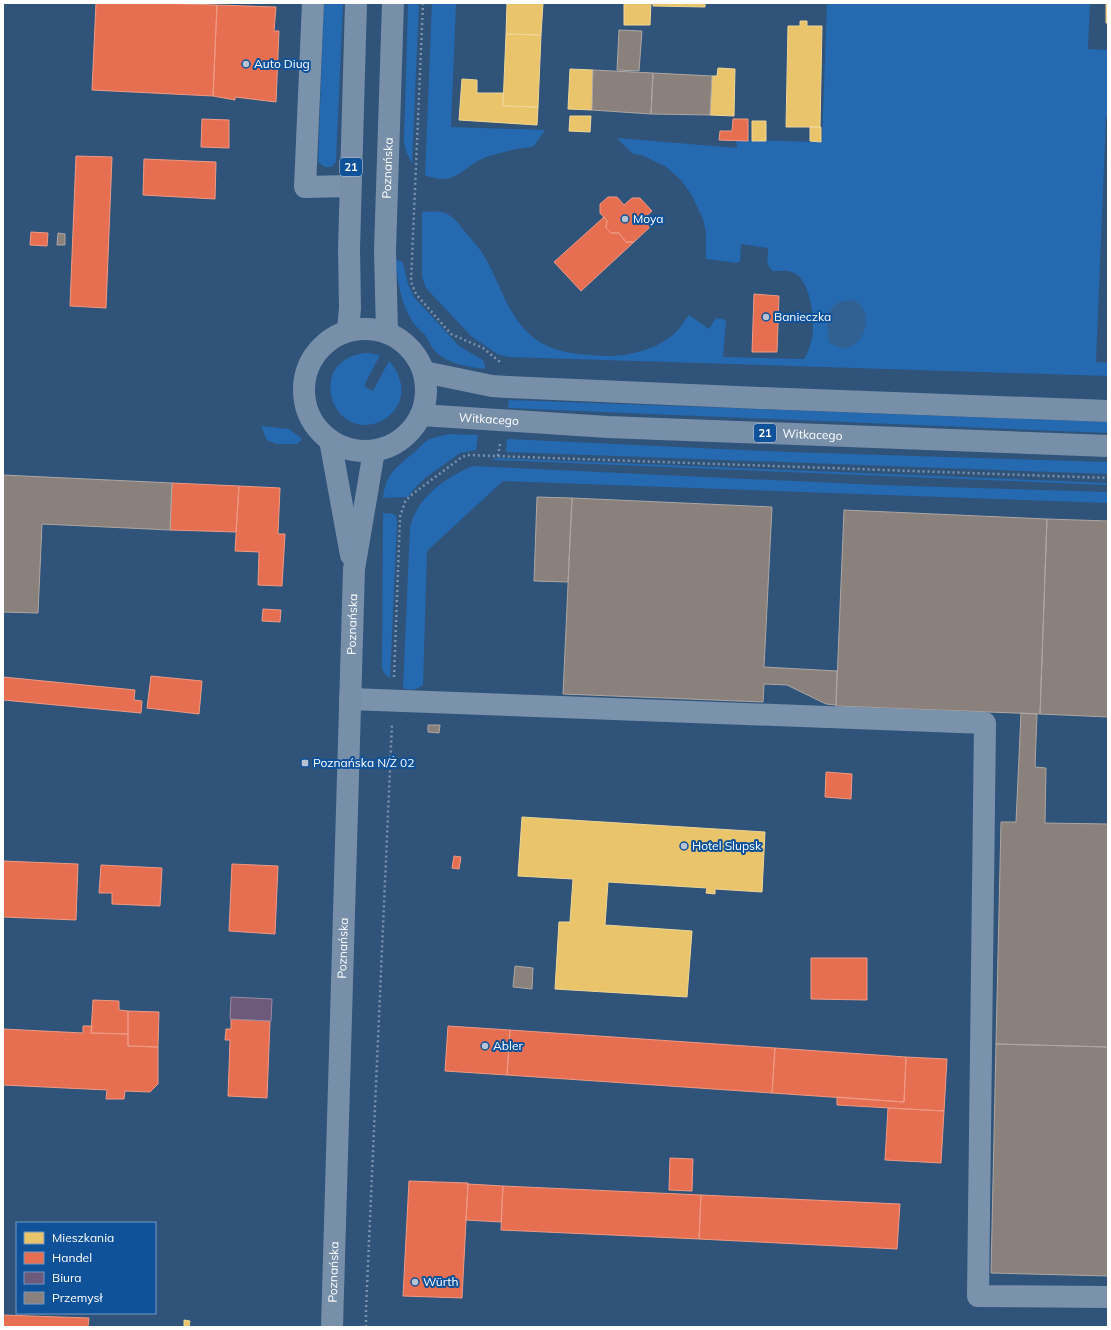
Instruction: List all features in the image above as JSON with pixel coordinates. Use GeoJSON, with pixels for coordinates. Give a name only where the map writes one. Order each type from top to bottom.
{"type":"FeatureCollection","features":[{"type":"Feature","properties":{"kind":"main road","name":"21"},"geometry":{"type":"LineString","coordinates":[[348,331],[350,308],[350,186],[356,3]]}},
{"type":"Feature","properties":{"kind":"main road","name":"Poznańska"},"geometry":{"type":"LineString","coordinates":[[387,333],[385,250],[393,3]]}},
{"type":"Feature","properties":{"kind":"main road"},"geometry":{"type":"LineString","coordinates":[[368,329],[387,333],[403,342],[416,356],[424,372],[426,394],[421,415],[410,432],[394,445],[374,451],[358,451],[343,447],[330,440],[320,431],[312,420],[306,407],[304,389],[307,371],[316,354],[330,340],[348,331],[368,329]]}},
{"type":"Feature","properties":{"kind":"main road"},"geometry":{"type":"LineString","coordinates":[[424,372],[507,388],[1108,411]]}},
{"type":"Feature","properties":{"kind":"main road","name":"Witkacego"},"geometry":{"type":"LineString","coordinates":[[421,415],[608,427],[1108,446]]}},
{"type":"Feature","properties":{"kind":"main road","name":"Poznańska"},"geometry":{"type":"LineString","coordinates":[[330,440],[354,569]]}},
{"type":"Feature","properties":{"kind":"main road","name":"Poznańska"},"geometry":{"type":"LineString","coordinates":[[332,1327],[354,569],[374,451]]}},
{"type":"Feature","properties":{"kind":"lane"},"geometry":{"type":"LineString","coordinates":[[313,3],[305,187],[350,186]]}},
{"type":"Feature","properties":{"kind":"lane"},"geometry":{"type":"LineString","coordinates":[[350,699],[985,724],[978,1296],[1108,1297]]}},
{"type":"Feature","properties":{"kind":"path"},"geometry":{"type":"LineString","coordinates":[[423,3],[411,282],[416,294],[451,334],[474,344]]}},
{"type":"Feature","properties":{"kind":"path"},"geometry":{"type":"LineString","coordinates":[[498,456],[500,438]]}},
{"type":"Feature","properties":{"kind":"path"},"geometry":{"type":"LineString","coordinates":[[394,682],[400,517],[405,502],[410,496],[462,457],[472,455],[1108,478]]}},
{"type":"Feature","properties":{"kind":"path"},"geometry":{"type":"LineString","coordinates":[[366,1327],[392,723]]}},
{"type":"Feature","properties":{"kind":"shaded area"},"geometry":{"type":"Polygon","coordinates":[[[324,3],[343,3],[336,162],[331,167],[325,167],[318,162],[324,3]]]}},
{"type":"Feature","properties":{"kind":"shaded area"},"geometry":{"type":"Polygon","coordinates":[[[408,3],[419,3],[412,164],[404,142],[408,3]]]}},
{"type":"Feature","properties":{"kind":"shaded area"},"geometry":{"type":"Polygon","coordinates":[[[432,3],[456,3],[451,127],[545,130],[534,146],[489,156],[480,160],[459,174],[445,179],[425,175],[432,3]]]}},
{"type":"Feature","properties":{"kind":"shaded area"},"geometry":{"type":"Polygon","coordinates":[[[827,3],[1090,3],[1088,49],[1108,50],[1108,117],[1106,117],[1096,362],[1108,363],[1108,376],[508,357],[497,354],[471,336],[426,288],[422,277],[422,212],[443,212],[456,221],[482,252],[507,303],[520,324],[538,341],[554,349],[572,353],[608,356],[636,353],[663,342],[678,330],[689,315],[709,329],[716,318],[726,320],[723,357],[804,359],[810,346],[813,325],[811,303],[804,284],[799,276],[790,271],[773,271],[770,269],[767,258],[768,248],[741,244],[740,261],[737,263],[706,259],[706,233],[703,219],[691,194],[681,180],[665,166],[641,155],[633,154],[617,138],[737,148],[736,140],[822,142],[827,3]]]}},
{"type":"Feature","properties":{"kind":"shaded area"},"geometry":{"type":"Polygon","coordinates":[[[395,260],[403,263],[408,284],[414,297],[459,346],[483,360],[485,369],[466,366],[447,360],[435,351],[425,335],[414,323],[407,312],[400,290],[395,260]]]}},
{"type":"Feature","properties":{"kind":"shaded area"},"geometry":{"type":"Polygon","coordinates":[[[851,300],[858,303],[863,309],[866,316],[866,324],[864,333],[859,340],[853,346],[844,349],[830,344],[828,336],[828,320],[831,310],[835,305],[851,300]]]}},
{"type":"Feature","properties":{"kind":"shaded area"},"geometry":{"type":"Polygon","coordinates":[[[368,353],[380,355],[364,386],[373,391],[389,361],[399,378],[401,394],[396,408],[386,418],[373,424],[359,425],[346,419],[335,406],[330,391],[330,384],[335,370],[342,362],[352,356],[368,353]]]}},
{"type":"Feature","properties":{"kind":"shaded area"},"geometry":{"type":"Polygon","coordinates":[[[509,400],[1108,422],[1108,433],[508,408],[509,400]]]}},
{"type":"Feature","properties":{"kind":"shaded area"},"geometry":{"type":"Polygon","coordinates":[[[261,426],[289,429],[302,439],[297,444],[276,444],[267,440],[261,426]]]}},
{"type":"Feature","properties":{"kind":"shaded area"},"geometry":{"type":"Polygon","coordinates":[[[449,434],[478,435],[476,450],[460,453],[425,478],[408,497],[383,498],[384,490],[389,478],[400,464],[428,440],[449,434]]]}},
{"type":"Feature","properties":{"kind":"shaded area"},"geometry":{"type":"Polygon","coordinates":[[[507,439],[788,452],[1108,462],[1108,474],[506,452],[507,439]]]}},
{"type":"Feature","properties":{"kind":"shaded area"},"geometry":{"type":"Polygon","coordinates":[[[494,458],[1108,483],[1108,485],[494,460],[494,458]]]}},
{"type":"Feature","properties":{"kind":"shaded area"},"geometry":{"type":"Polygon","coordinates":[[[473,466],[878,485],[1108,492],[1108,503],[503,481],[427,551],[423,685],[413,690],[406,689],[403,688],[410,528],[413,517],[425,498],[434,490],[453,476],[473,466]]]}},
{"type":"Feature","properties":{"kind":"shaded area"},"geometry":{"type":"Polygon","coordinates":[[[383,513],[394,514],[397,522],[390,678],[382,669],[383,513]]]}},
{"type":"Feature","properties":{"kind":"building: Mieszkania"},"geometry":{"type":"Polygon","coordinates":[[[507,3],[543,3],[541,35],[506,34],[507,3]]]}},
{"type":"Feature","properties":{"kind":"building: Mieszkania"},"geometry":{"type":"Polygon","coordinates":[[[624,3],[651,3],[650,25],[624,25],[624,3]]]}},
{"type":"Feature","properties":{"kind":"building: Mieszkania"},"geometry":{"type":"Polygon","coordinates":[[[653,3],[705,3],[705,7],[653,6],[653,3]]]}},
{"type":"Feature","properties":{"kind":"building: Mieszkania"},"geometry":{"type":"Polygon","coordinates":[[[1106,3],[1108,3],[1108,23],[1106,23],[1106,3]]]}},
{"type":"Feature","properties":{"kind":"building: Mieszkania"},"geometry":{"type":"Polygon","coordinates":[[[800,21],[807,21],[807,26],[822,26],[820,127],[786,127],[788,26],[800,26],[800,21]]]}},
{"type":"Feature","properties":{"kind":"building: Mieszkania"},"geometry":{"type":"Polygon","coordinates":[[[506,34],[541,35],[538,107],[503,106],[506,34]]]}},
{"type":"Feature","properties":{"kind":"building: Mieszkania"},"geometry":{"type":"Polygon","coordinates":[[[718,68],[735,69],[734,116],[710,115],[712,76],[717,76],[718,68]]]}},
{"type":"Feature","properties":{"kind":"building: Mieszkania"},"geometry":{"type":"Polygon","coordinates":[[[570,69],[593,70],[592,110],[568,109],[570,69]]]}},
{"type":"Feature","properties":{"kind":"building: Mieszkania"},"geometry":{"type":"Polygon","coordinates":[[[462,79],[477,80],[477,93],[503,93],[503,106],[538,107],[537,125],[459,120],[462,79]]]}},
{"type":"Feature","properties":{"kind":"building: Mieszkania"},"geometry":{"type":"Polygon","coordinates":[[[570,116],[591,116],[590,132],[569,131],[570,116]]]}},
{"type":"Feature","properties":{"kind":"building: Mieszkania"},"geometry":{"type":"Polygon","coordinates":[[[752,121],[766,121],[766,141],[752,141],[752,121]]]}},
{"type":"Feature","properties":{"kind":"building: Mieszkania"},"geometry":{"type":"Polygon","coordinates":[[[810,127],[821,127],[821,142],[810,141],[810,127]]]}},
{"type":"Feature","properties":{"kind":"building: Mieszkania"},"geometry":{"type":"Polygon","coordinates":[[[522,817],[765,832],[762,892],[715,889],[715,894],[706,893],[707,888],[608,882],[605,925],[692,931],[687,997],[555,989],[559,922],[570,922],[573,879],[518,876],[522,817]]]}},
{"type":"Feature","properties":{"kind":"building: Mieszkania"},"geometry":{"type":"Polygon","coordinates":[[[184,1320],[190,1321],[189,1327],[184,1327],[184,1320]]]}},
{"type":"Feature","properties":{"kind":"building: Handel"},"geometry":{"type":"Polygon","coordinates":[[[96,3],[217,5],[213,96],[92,90],[96,3]]]}},
{"type":"Feature","properties":{"kind":"building: Handel","name":"Auto Diug"},"geometry":{"type":"Polygon","coordinates":[[[217,5],[276,7],[274,31],[279,31],[276,102],[235,97],[235,100],[213,96],[217,5]]]}},
{"type":"Feature","properties":{"kind":"building: Handel"},"geometry":{"type":"Polygon","coordinates":[[[202,119],[229,120],[229,148],[201,147],[202,119]]]}},
{"type":"Feature","properties":{"kind":"building: Handel"},"geometry":{"type":"Polygon","coordinates":[[[733,119],[748,119],[748,141],[719,140],[720,131],[732,131],[733,119]]]}},
{"type":"Feature","properties":{"kind":"building: Handel"},"geometry":{"type":"Polygon","coordinates":[[[76,156],[112,157],[106,308],[70,306],[76,156]]]}},
{"type":"Feature","properties":{"kind":"building: Handel"},"geometry":{"type":"Polygon","coordinates":[[[144,159],[216,162],[215,199],[143,195],[144,159]]]}},
{"type":"Feature","properties":{"kind":"building: Handel","name":"Moya"},"geometry":{"type":"Polygon","coordinates":[[[608,197],[617,197],[624,205],[632,198],[640,198],[652,211],[644,218],[651,226],[634,242],[626,242],[619,233],[611,233],[606,228],[607,221],[600,213],[600,204],[608,197]]]}},
{"type":"Feature","properties":{"kind":"building: Handel"},"geometry":{"type":"Polygon","coordinates":[[[604,217],[607,221],[606,228],[611,233],[619,233],[626,242],[634,242],[581,291],[554,262],[604,217]]]}},
{"type":"Feature","properties":{"kind":"building: Handel"},"geometry":{"type":"Polygon","coordinates":[[[31,232],[48,233],[47,246],[30,245],[31,232]]]}},
{"type":"Feature","properties":{"kind":"building: Handel","name":"Banieczka"},"geometry":{"type":"Polygon","coordinates":[[[754,294],[779,296],[777,352],[752,352],[754,294]]]}},
{"type":"Feature","properties":{"kind":"building: Handel"},"geometry":{"type":"Polygon","coordinates":[[[172,483],[239,486],[236,532],[170,530],[172,483]]]}},
{"type":"Feature","properties":{"kind":"building: Handel"},"geometry":{"type":"Polygon","coordinates":[[[239,486],[280,488],[278,534],[285,534],[282,586],[258,585],[259,552],[235,551],[239,486]]]}},
{"type":"Feature","properties":{"kind":"building: Handel"},"geometry":{"type":"Polygon","coordinates":[[[263,609],[281,610],[280,622],[262,621],[263,609]]]}},
{"type":"Feature","properties":{"kind":"building: Handel"},"geometry":{"type":"Polygon","coordinates":[[[151,676],[202,681],[199,714],[147,708],[151,676]]]}},
{"type":"Feature","properties":{"kind":"building: Handel"},"geometry":{"type":"Polygon","coordinates":[[[3,677],[135,690],[134,700],[142,701],[141,713],[3,700],[3,677]]]}},
{"type":"Feature","properties":{"kind":"building: Handel"},"geometry":{"type":"Polygon","coordinates":[[[826,772],[852,774],[851,799],[825,797],[826,772]]]}},
{"type":"Feature","properties":{"kind":"building: Handel"},"geometry":{"type":"Polygon","coordinates":[[[454,856],[461,857],[459,869],[452,868],[454,856]]]}},
{"type":"Feature","properties":{"kind":"building: Handel"},"geometry":{"type":"Polygon","coordinates":[[[3,861],[78,864],[76,920],[3,917],[3,861]]]}},
{"type":"Feature","properties":{"kind":"building: Handel"},"geometry":{"type":"Polygon","coordinates":[[[232,864],[278,866],[275,934],[229,931],[232,864]]]}},
{"type":"Feature","properties":{"kind":"building: Handel"},"geometry":{"type":"Polygon","coordinates":[[[101,865],[162,868],[160,906],[112,904],[112,893],[99,893],[101,865]]]}},
{"type":"Feature","properties":{"kind":"building: Handel"},"geometry":{"type":"Polygon","coordinates":[[[811,958],[867,958],[867,1000],[811,999],[811,958]]]}},
{"type":"Feature","properties":{"kind":"building: Handel"},"geometry":{"type":"Polygon","coordinates":[[[93,1000],[119,1001],[119,1010],[128,1011],[128,1034],[91,1033],[93,1000]]]}},
{"type":"Feature","properties":{"kind":"building: Handel"},"geometry":{"type":"Polygon","coordinates":[[[128,1011],[159,1012],[158,1047],[128,1046],[128,1011]]]}},
{"type":"Feature","properties":{"kind":"building: Handel"},"geometry":{"type":"Polygon","coordinates":[[[231,1019],[270,1021],[267,1098],[228,1096],[230,1040],[225,1040],[226,1029],[231,1029],[231,1019]]]}},
{"type":"Feature","properties":{"kind":"building: Handel"},"geometry":{"type":"Polygon","coordinates":[[[83,1026],[92,1026],[91,1033],[128,1034],[128,1046],[158,1047],[158,1084],[150,1092],[125,1091],[124,1099],[106,1099],[107,1090],[3,1085],[3,1029],[83,1033],[83,1026]]]}},
{"type":"Feature","properties":{"kind":"building: Handel"},"geometry":{"type":"Polygon","coordinates":[[[448,1026],[510,1030],[507,1075],[445,1071],[448,1026]]]}},
{"type":"Feature","properties":{"kind":"building: Handel"},"geometry":{"type":"Polygon","coordinates":[[[510,1030],[775,1048],[772,1093],[507,1075],[510,1030]]]}},
{"type":"Feature","properties":{"kind":"building: Handel"},"geometry":{"type":"Polygon","coordinates":[[[775,1048],[906,1057],[904,1102],[772,1093],[775,1048]]]}},
{"type":"Feature","properties":{"kind":"building: Handel"},"geometry":{"type":"Polygon","coordinates":[[[906,1057],[947,1059],[944,1111],[837,1105],[837,1097],[904,1102],[906,1057]]]}},
{"type":"Feature","properties":{"kind":"building: Handel"},"geometry":{"type":"Polygon","coordinates":[[[888,1108],[944,1111],[941,1163],[885,1160],[888,1108]]]}},
{"type":"Feature","properties":{"kind":"building: Handel"},"geometry":{"type":"Polygon","coordinates":[[[670,1158],[693,1159],[692,1191],[669,1190],[670,1158]]]}},
{"type":"Feature","properties":{"kind":"building: Handel"},"geometry":{"type":"Polygon","coordinates":[[[409,1181],[468,1183],[462,1298],[403,1296],[409,1181]]]}},
{"type":"Feature","properties":{"kind":"building: Handel"},"geometry":{"type":"Polygon","coordinates":[[[468,1184],[503,1186],[501,1222],[466,1220],[468,1184]]]}},
{"type":"Feature","properties":{"kind":"building: Handel"},"geometry":{"type":"Polygon","coordinates":[[[503,1186],[701,1195],[699,1239],[501,1230],[503,1186]]]}},
{"type":"Feature","properties":{"kind":"building: Handel"},"geometry":{"type":"Polygon","coordinates":[[[701,1195],[900,1204],[897,1249],[699,1239],[701,1195]]]}},
{"type":"Feature","properties":{"kind":"building: Handel"},"geometry":{"type":"Polygon","coordinates":[[[3,1315],[89,1318],[88,1327],[3,1327],[3,1315]]]}},
{"type":"Feature","properties":{"kind":"building: Biura"},"geometry":{"type":"Polygon","coordinates":[[[231,997],[272,999],[271,1021],[230,1019],[231,997]]]}},
{"type":"Feature","properties":{"kind":"building: Przemysł"},"geometry":{"type":"Polygon","coordinates":[[[619,30],[642,31],[639,71],[617,70],[619,30]]]}},
{"type":"Feature","properties":{"kind":"building: Przemysł"},"geometry":{"type":"Polygon","coordinates":[[[593,70],[653,73],[651,114],[592,110],[593,70]]]}},
{"type":"Feature","properties":{"kind":"building: Przemysł"},"geometry":{"type":"Polygon","coordinates":[[[653,73],[712,76],[710,115],[651,114],[653,73]]]}},
{"type":"Feature","properties":{"kind":"building: Przemysł"},"geometry":{"type":"Polygon","coordinates":[[[58,233],[65,234],[65,245],[57,245],[58,233]]]}},
{"type":"Feature","properties":{"kind":"building: Przemysł"},"geometry":{"type":"Polygon","coordinates":[[[3,475],[172,483],[170,530],[42,524],[38,613],[3,612],[3,475]]]}},
{"type":"Feature","properties":{"kind":"building: Przemysł"},"geometry":{"type":"Polygon","coordinates":[[[537,497],[572,498],[568,582],[534,581],[537,497]]]}},
{"type":"Feature","properties":{"kind":"building: Przemysł"},"geometry":{"type":"Polygon","coordinates":[[[572,498],[772,507],[764,667],[837,671],[836,705],[826,704],[787,685],[764,684],[763,702],[563,694],[572,498]]]}},
{"type":"Feature","properties":{"kind":"building: Przemysł"},"geometry":{"type":"Polygon","coordinates":[[[844,510],[1047,519],[1040,714],[836,706],[844,510]]]}},
{"type":"Feature","properties":{"kind":"building: Przemysł"},"geometry":{"type":"Polygon","coordinates":[[[1047,519],[1108,521],[1108,717],[1040,714],[1047,519]]]}},
{"type":"Feature","properties":{"kind":"building: Przemysł"},"geometry":{"type":"Polygon","coordinates":[[[1021,713],[1037,714],[1035,767],[1046,768],[1045,823],[1108,824],[1108,1047],[996,1044],[1001,822],[1016,822],[1021,713]]]}},
{"type":"Feature","properties":{"kind":"building: Przemysł"},"geometry":{"type":"Polygon","coordinates":[[[428,725],[440,725],[439,733],[428,732],[428,725]]]}},
{"type":"Feature","properties":{"kind":"building: Przemysł"},"geometry":{"type":"Polygon","coordinates":[[[515,966],[533,968],[532,989],[513,987],[515,966]]]}},
{"type":"Feature","properties":{"kind":"building: Przemysł"},"geometry":{"type":"Polygon","coordinates":[[[996,1044],[1108,1047],[1108,1276],[991,1273],[996,1044]]]}},
{"type":"Feature","properties":{"kind":"place","name":"Auto Diug"},"geometry":{"type":"Point","coordinates":[246,64]}},
{"type":"Feature","properties":{"kind":"place","name":"Moya"},"geometry":{"type":"Point","coordinates":[625,219]}},
{"type":"Feature","properties":{"kind":"place","name":"Banieczka"},"geometry":{"type":"Point","coordinates":[766,317]}},
{"type":"Feature","properties":{"kind":"place","name":"Poznańska N/Ż 02"},"geometry":{"type":"Point","coordinates":[305,763]}},
{"type":"Feature","properties":{"kind":"place","name":"Hotel Slupsk"},"geometry":{"type":"Point","coordinates":[684,846]}},
{"type":"Feature","properties":{"kind":"place","name":"Abler"},"geometry":{"type":"Point","coordinates":[485,1046]}},
{"type":"Feature","properties":{"kind":"place","name":"Würth"},"geometry":{"type":"Point","coordinates":[415,1282]}}]}
